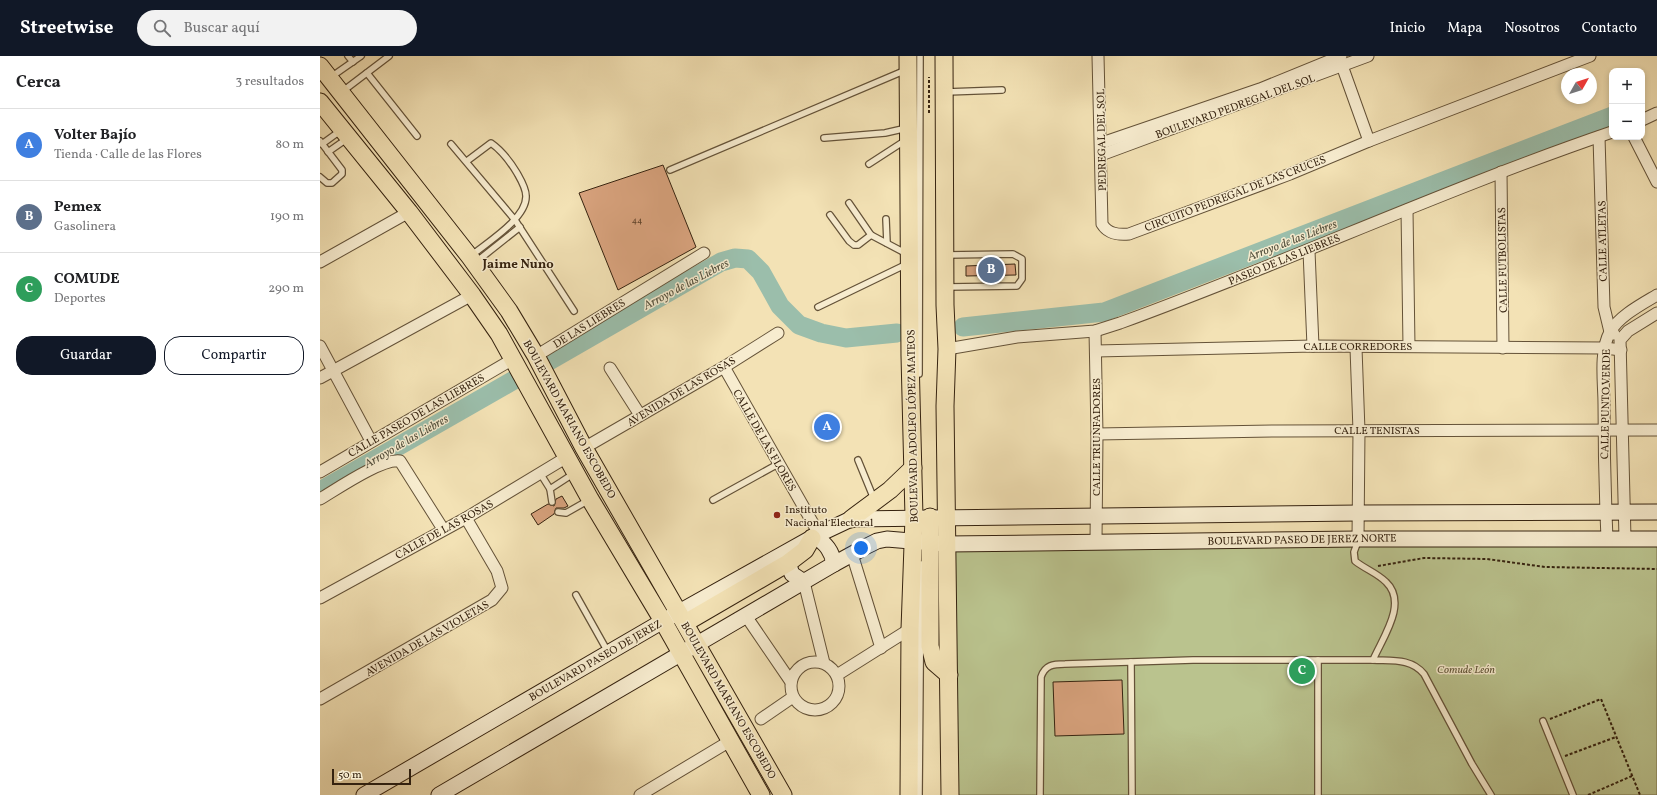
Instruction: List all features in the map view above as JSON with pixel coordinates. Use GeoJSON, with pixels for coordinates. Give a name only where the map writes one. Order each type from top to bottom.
{"type":"FeatureCollection","features":[{"type":"Feature","properties":{"kind":"main road","name":"BOULEVARD ADOLFO LÓPEZ MATEOS"},"geometry":{"type":"LineString","coordinates":[[909,795],[910,629],[924,531],[945,406],[947,349],[944,255],[944,56]]}},
{"type":"Feature","properties":{"kind":"main road","name":"BOULEVARD ADOLFO LÓPEZ MATEOS"},"geometry":{"type":"LineString","coordinates":[[908,62],[910,356],[916,467],[924,531]]}},
{"type":"Feature","properties":{"kind":"main road","name":"BOULEVARD MARIANO ESCOBEDO"},"geometry":{"type":"LineString","coordinates":[[325,73],[473,260],[510,311],[536,356],[584,448],[783,795]]}},
{"type":"Feature","properties":{"kind":"main road","name":"BOULEVARD MARIANO ESCOBEDO"},"geometry":{"type":"LineString","coordinates":[[320,102],[409,212],[472,294],[499,334],[575,473],[663,621],[680,654],[761,795]]}},
{"type":"Feature","properties":{"kind":"main road"},"geometry":{"type":"LineString","coordinates":[[851,519],[876,501],[916,467]]}},
{"type":"Feature","properties":{"kind":"main road"},"geometry":{"type":"LineString","coordinates":[[950,675],[934,662],[930,646],[924,531],[1096,517],[1360,513],[1476,514],[1605,511],[1657,512]]}},
{"type":"Feature","properties":{"kind":"main road","name":"BOULEVARD PASEO DE JEREZ"},"geometry":{"type":"LineString","coordinates":[[364,795],[663,621],[682,618],[815,536],[851,519],[924,531],[946,544]]}},
{"type":"Feature","properties":{"kind":"main road","name":"BOULEVARD ADOLFO LÓPEZ MATEOS"},"geometry":{"type":"LineString","coordinates":[[924,531],[946,544],[950,675],[950,795]]}},
{"type":"Feature","properties":{"kind":"main road","name":"BOULEVARD PASEO DE JEREZ"},"geometry":{"type":"LineString","coordinates":[[439,795],[852,554],[877,541],[899,539],[924,531]]}},
{"type":"Feature","properties":{"kind":"main road"},"geometry":{"type":"LineString","coordinates":[[682,618],[788,562],[805,550],[815,536],[828,547],[834,564]]}},
{"type":"Feature","properties":{"kind":"main road","name":"BOULEVARD PASEO DE JEREZ NORTE"},"geometry":{"type":"LineString","coordinates":[[946,544],[1358,538],[1657,539]]}},
{"type":"Feature","properties":{"kind":"main road"},"geometry":{"type":"LineString","coordinates":[[788,562],[792,574],[804,582]]}},
{"type":"Feature","properties":{"kind":"street","name":"PEDREGAL DEL SOL"},"geometry":{"type":"LineString","coordinates":[[1099,56],[1102,142],[1102,224]]}},
{"type":"Feature","properties":{"kind":"street","name":"BOULEVARD PEDREGAL DEL SOL"},"geometry":{"type":"LineString","coordinates":[[1102,142],[1260,89],[1340,59],[1368,56]]}},
{"type":"Feature","properties":{"kind":"street","name":"CIRCUITO PEDREGAL DE LAS CRUCES"},"geometry":{"type":"LineString","coordinates":[[1102,224],[1113,234],[1129,234],[1290,174],[1369,140],[1590,56]]}},
{"type":"Feature","properties":{"kind":"street","name":"BOULEVARD PEDREGAL DEL SOL"},"geometry":{"type":"LineString","coordinates":[[1101,154],[1340,59]]}},
{"type":"Feature","properties":{"kind":"street"},"geometry":{"type":"LineString","coordinates":[[1340,59],[1369,140]]}},
{"type":"Feature","properties":{"kind":"street"},"geometry":{"type":"LineString","coordinates":[[1645,119],[1657,113]]}},
{"type":"Feature","properties":{"kind":"street","name":"PASEO DE LAS LIEBRES"},"geometry":{"type":"LineString","coordinates":[[947,349],[1017,337],[1095,331],[1163,308],[1309,251],[1364,226],[1501,172],[1609,133]]}},
{"type":"Feature","properties":{"kind":"street","name":"CALLE ATLETAS"},"geometry":{"type":"LineString","coordinates":[[1599,137],[1604,307],[1610,332]]}},
{"type":"Feature","properties":{"kind":"street"},"geometry":{"type":"LineString","coordinates":[[1636,140],[1657,182]]}},
{"type":"Feature","properties":{"kind":"street","name":"CALLE FUTBOLISTAS"},"geometry":{"type":"LineString","coordinates":[[1501,172],[1503,348]]}},
{"type":"Feature","properties":{"kind":"street"},"geometry":{"type":"LineString","coordinates":[[1407,210],[1409,346]]}},
{"type":"Feature","properties":{"kind":"street"},"geometry":{"type":"LineString","coordinates":[[320,262],[409,212]]}},
{"type":"Feature","properties":{"kind":"street"},"geometry":{"type":"LineString","coordinates":[[1309,251],[1313,346]]}},
{"type":"Feature","properties":{"kind":"street","name":"DE LAS LIEBRES"},"geometry":{"type":"LineString","coordinates":[[536,356],[704,253]]}},
{"type":"Feature","properties":{"kind":"street"},"geometry":{"type":"LineString","coordinates":[[320,378],[472,294]]}},
{"type":"Feature","properties":{"kind":"street","name":"CALLE PUNTO VERDE"},"geometry":{"type":"LineString","coordinates":[[1607,538],[1605,511],[1604,429],[1605,348],[1610,332],[1636,308],[1657,295]]}},
{"type":"Feature","properties":{"kind":"street","name":"CALLE PUNTO VERDE"},"geometry":{"type":"LineString","coordinates":[[1625,538],[1620,345],[1628,331],[1657,313]]}},
{"type":"Feature","properties":{"kind":"street","name":"CALLE TRIUNFADORES"},"geometry":{"type":"LineString","coordinates":[[1095,331],[1097,434],[1096,542]]}},
{"type":"Feature","properties":{"kind":"street"},"geometry":{"type":"LineString","coordinates":[[1610,332],[1620,345]]}},
{"type":"Feature","properties":{"kind":"street","name":"AVENIDA DE LAS ROSAS"},"geometry":{"type":"LineString","coordinates":[[584,448],[724,367],[778,333]]}},
{"type":"Feature","properties":{"kind":"street","name":"CALLE CORREDORES"},"geometry":{"type":"LineString","coordinates":[[1096,351],[1313,346],[1356,348],[1409,346],[1605,348],[1620,345]]}},
{"type":"Feature","properties":{"kind":"street"},"geometry":{"type":"LineString","coordinates":[[320,346],[371,441]]}},
{"type":"Feature","properties":{"kind":"street"},"geometry":{"type":"LineString","coordinates":[[1356,348],[1360,513],[1358,538]]}},
{"type":"Feature","properties":{"kind":"street","name":"CALLE PASEO DE LAS LIEBRES"},"geometry":{"type":"LineString","coordinates":[[320,472],[513,359]]}},
{"type":"Feature","properties":{"kind":"street","name":"CALLE DE LAS FLORES"},"geometry":{"type":"LineString","coordinates":[[724,367],[778,464],[815,536]]}},
{"type":"Feature","properties":{"kind":"street"},"geometry":{"type":"LineString","coordinates":[[610,368],[640,415]]}},
{"type":"Feature","properties":{"kind":"street","name":"CALLE TENISTAS"},"geometry":{"type":"LineString","coordinates":[[1097,434],[1604,429],[1657,430]]}},
{"type":"Feature","properties":{"kind":"street","name":"CALLE DE LAS ROSAS"},"geometry":{"type":"LineString","coordinates":[[320,598],[443,529],[466,518],[567,456]]}},
{"type":"Feature","properties":{"kind":"street"},"geometry":{"type":"LineString","coordinates":[[320,499],[380,464],[392,460],[400,461],[443,529]]}},
{"type":"Feature","properties":{"kind":"street","name":"AVENIDA DE LAS VIOLETAS"},"geometry":{"type":"LineString","coordinates":[[320,699],[492,600],[498,594],[502,588],[498,571],[466,518]]}},
{"type":"Feature","properties":{"kind":"street"},"geometry":{"type":"LineString","coordinates":[[852,554],[881,648]]}},
{"type":"Feature","properties":{"kind":"street"},"geometry":{"type":"LineString","coordinates":[[804,582],[824,663]]}},
{"type":"Feature","properties":{"kind":"street"},"geometry":{"type":"LineString","coordinates":[[746,616],[791,682],[793,697],[802,706],[814,710],[826,708],[835,699],[839,687],[837,675],[824,663],[813,662],[803,665],[795,672],[791,682]]}},
{"type":"Feature","properties":{"kind":"street"},"geometry":{"type":"LineString","coordinates":[[837,675],[910,629]]}},
{"type":"Feature","properties":{"kind":"street"},"geometry":{"type":"LineString","coordinates":[[761,719],[793,697]]}},
{"type":"Feature","properties":{"kind":"street"},"geometry":{"type":"LineString","coordinates":[[640,795],[730,741]]}},
{"type":"Feature","properties":{"kind":"lane"},"geometry":{"type":"LineString","coordinates":[[348,56],[353,62]]}},
{"type":"Feature","properties":{"kind":"lane"},"geometry":{"type":"LineString","coordinates":[[325,73],[353,62],[361,56]]}},
{"type":"Feature","properties":{"kind":"lane"},"geometry":{"type":"LineString","coordinates":[[341,93],[389,56]]}},
{"type":"Feature","properties":{"kind":"lane"},"geometry":{"type":"LineString","coordinates":[[919,383],[920,56]]}},
{"type":"Feature","properties":{"kind":"lane"},"geometry":{"type":"LineString","coordinates":[[670,170],[908,62]]}},
{"type":"Feature","properties":{"kind":"lane"},"geometry":{"type":"LineString","coordinates":[[367,73],[416,136]]}},
{"type":"Feature","properties":{"kind":"lane"},"geometry":{"type":"LineString","coordinates":[[944,92],[1002,90]]}},
{"type":"Feature","properties":{"kind":"lane"},"geometry":{"type":"LineString","coordinates":[[824,138],[885,133],[908,133]]}},
{"type":"Feature","properties":{"kind":"lane"},"geometry":{"type":"LineString","coordinates":[[869,164],[908,133]]}},
{"type":"Feature","properties":{"kind":"lane"},"geometry":{"type":"LineString","coordinates":[[320,177],[327,183],[332,182],[342,174],[340,166],[321,143],[345,134]]}},
{"type":"Feature","properties":{"kind":"lane"},"geometry":{"type":"LineString","coordinates":[[328,152],[345,134]]}},
{"type":"Feature","properties":{"kind":"lane"},"geometry":{"type":"LineString","coordinates":[[467,161],[491,143],[512,166],[527,195],[525,205],[515,220],[473,260]]}},
{"type":"Feature","properties":{"kind":"lane"},"geometry":{"type":"LineString","coordinates":[[451,144],[467,161],[515,220],[574,311]]}},
{"type":"Feature","properties":{"kind":"lane"},"geometry":{"type":"LineString","coordinates":[[818,307],[909,259],[871,234],[849,203]]}},
{"type":"Feature","properties":{"kind":"lane"},"geometry":{"type":"LineString","coordinates":[[830,215],[849,241],[854,245],[858,245],[871,234]]}},
{"type":"Feature","properties":{"kind":"lane"},"geometry":{"type":"LineString","coordinates":[[886,219],[887,244]]}},
{"type":"Feature","properties":{"kind":"lane"},"geometry":{"type":"LineString","coordinates":[[473,260],[520,227]]}},
{"type":"Feature","properties":{"kind":"lane"},"geometry":{"type":"LineString","coordinates":[[944,255],[1013,254],[1022,259],[1022,279],[1017,286],[945,287]]}},
{"type":"Feature","properties":{"kind":"lane"},"geometry":{"type":"LineString","coordinates":[[858,460],[876,501]]}},
{"type":"Feature","properties":{"kind":"lane"},"geometry":{"type":"LineString","coordinates":[[713,500],[778,464]]}},
{"type":"Feature","properties":{"kind":"lane"},"geometry":{"type":"LineString","coordinates":[[540,473],[550,489],[552,502]]}},
{"type":"Feature","properties":{"kind":"lane"},"geometry":{"type":"LineString","coordinates":[[550,489],[575,473]]}},
{"type":"Feature","properties":{"kind":"lane"},"geometry":{"type":"LineString","coordinates":[[558,512],[566,513],[590,499]]}},
{"type":"Feature","properties":{"kind":"lane"},"geometry":{"type":"LineString","coordinates":[[1358,538],[1354,557],[1355,561],[1386,582],[1394,592],[1396,602],[1394,612],[1373,660]]}},
{"type":"Feature","properties":{"kind":"lane"},"geometry":{"type":"LineString","coordinates":[[919,795],[921,558]]}},
{"type":"Feature","properties":{"kind":"lane"},"geometry":{"type":"LineString","coordinates":[[576,595],[608,653]]}},
{"type":"Feature","properties":{"kind":"lane"},"geometry":{"type":"LineString","coordinates":[[1318,660],[1318,795]]}},
{"type":"Feature","properties":{"kind":"lane"},"geometry":{"type":"LineString","coordinates":[[1040,795],[1040,687],[1043,671],[1049,666],[1057,664],[1131,662],[1373,660],[1407,662],[1419,667],[1472,764],[1491,795]]}},
{"type":"Feature","properties":{"kind":"lane"},"geometry":{"type":"LineString","coordinates":[[1131,662],[1132,795]]}},
{"type":"Feature","properties":{"kind":"lane"},"geometry":{"type":"LineString","coordinates":[[1543,721],[1573,795]]}},
{"type":"Feature","properties":{"kind":"path"},"geometry":{"type":"LineString","coordinates":[[1365,568],[1424,558],[1487,559],[1545,567],[1657,569]]}},
{"type":"Feature","properties":{"kind":"path"},"geometry":{"type":"LineString","coordinates":[[1543,721],[1600,699],[1640,795]]}},
{"type":"Feature","properties":{"kind":"path"},"geometry":{"type":"LineString","coordinates":[[1558,758],[1616,737]]}},
{"type":"Feature","properties":{"kind":"path"},"geometry":{"type":"LineString","coordinates":[[1588,795],[1632,776]]}},
{"type":"Feature","properties":{"kind":"green space","name":"Comude León"},"geometry":{"type":"Polygon","coordinates":[[[1657,542],[1657,795],[946,795],[947,547],[1657,542]]]}},
{"type":"Feature","properties":{"kind":"building"},"geometry":{"type":"Polygon","coordinates":[[[663,165],[696,247],[618,290],[579,193],[663,165]]]}},
{"type":"Feature","properties":{"kind":"building"},"geometry":{"type":"Polygon","coordinates":[[[1015,264],[1016,275],[966,276],[966,266],[1015,264]]]}},
{"type":"Feature","properties":{"kind":"building"},"geometry":{"type":"Polygon","coordinates":[[[562,496],[568,506],[564,508],[556,508],[554,514],[538,525],[531,514],[548,504],[554,506],[556,499],[562,496]]]}},
{"type":"Feature","properties":{"kind":"building"},"geometry":{"type":"Polygon","coordinates":[[[1122,680],[1124,734],[1055,736],[1053,682],[1122,680]]]}},
{"type":"Feature","properties":{"kind":"waterway","name":"Arroyo de las Liebres"},"geometry":{"type":"LineString","coordinates":[[963,327],[1104,312],[1609,117]]}},
{"type":"Feature","properties":{"kind":"waterway","name":"Arroyo de las Liebres"},"geometry":{"type":"LineString","coordinates":[[549,361],[721,262],[735,258],[748,259],[761,272],[780,306],[799,325],[821,333],[846,338],[897,333]]}},
{"type":"Feature","properties":{"kind":"waterway","name":"Arroyo de las Liebres"},"geometry":{"type":"LineString","coordinates":[[320,491],[514,380]]}},
{"type":"Feature","properties":{"kind":"place","name":"Pemex"},"geometry":{"type":"Point","coordinates":[991,270]}},
{"type":"Feature","properties":{"kind":"place","name":"Volter Bajío"},"geometry":{"type":"Point","coordinates":[827,427]}},
{"type":"Feature","properties":{"kind":"place","name":"Instituto Nacional Electoral"},"geometry":{"type":"Point","coordinates":[777,515]}},
{"type":"Feature","properties":{"kind":"place","name":"COMUDE"},"geometry":{"type":"Point","coordinates":[1302,671]}},
{"type":"Feature","properties":{"kind":"district","name":"Jaime Nuno"},"geometry":{"type":"Point","coordinates":[518,263]}}]}
